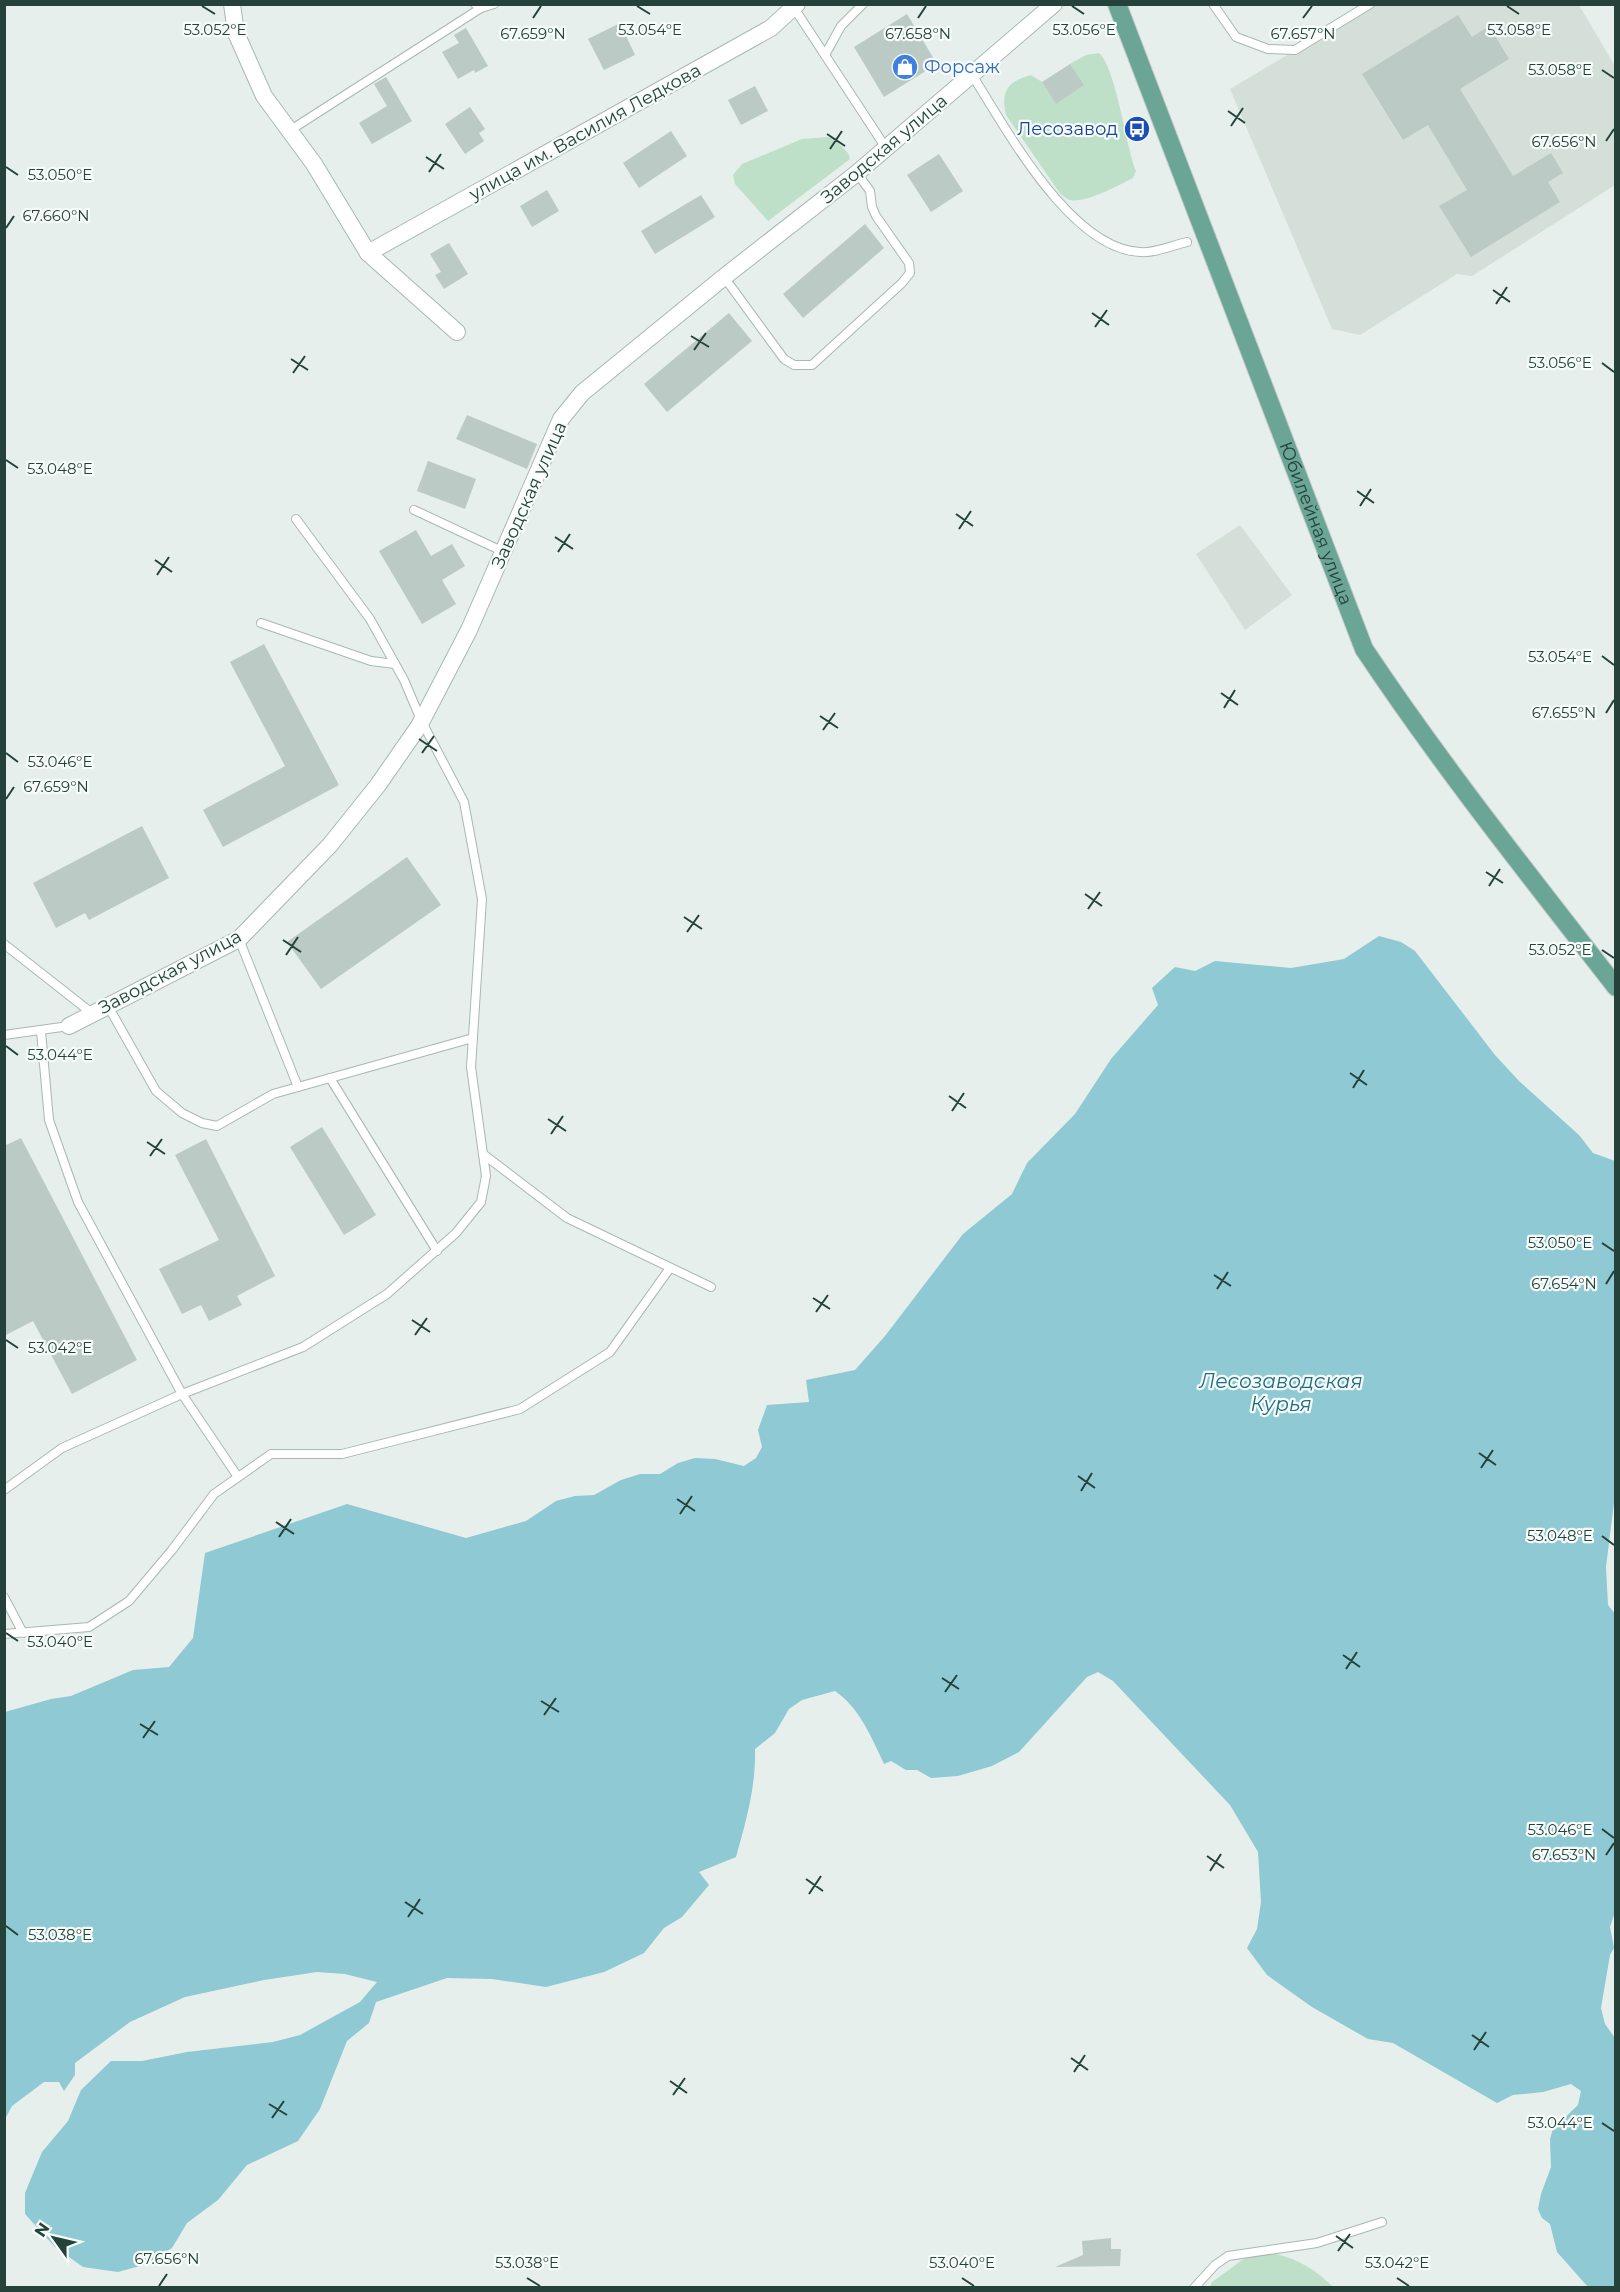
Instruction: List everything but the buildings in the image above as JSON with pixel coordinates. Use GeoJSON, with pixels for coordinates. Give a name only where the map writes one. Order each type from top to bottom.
{"type":"FeatureCollection","features":[{"type":"Feature","properties":{"kind":"main road","name":"Юбилейная улица"},"geometry":{"type":"LineString","coordinates":[[1117,4],[1364,648],[1410,718],[1467,796],[1616,987]]}},
{"type":"Feature","properties":{"kind":"street"},"geometry":{"type":"LineString","coordinates":[[232,4],[236,33],[264,96],[314,164],[368,253],[457,332]]}},
{"type":"Feature","properties":{"kind":"street","name":"Заводская улица"},"geometry":{"type":"LineString","coordinates":[[69,1026],[239,939],[330,845],[378,785],[422,720],[469,630],[561,419],[582,393],[724,277],[887,149],[1054,4]]}},
{"type":"Feature","properties":{"kind":"street","name":"улица им. Василия Ледкова"},"geometry":{"type":"LineString","coordinates":[[368,253],[771,28],[796,6]]}},
{"type":"Feature","properties":{"kind":"lane"},"geometry":{"type":"LineString","coordinates":[[825,55],[842,26],[863,4]]}},
{"type":"Feature","properties":{"kind":"lane"},"geometry":{"type":"LineString","coordinates":[[1213,4],[1236,37],[1268,49],[1295,50],[1370,4]]}},
{"type":"Feature","properties":{"kind":"lane"},"geometry":{"type":"LineString","coordinates":[[289,131],[478,7],[493,5]]}},
{"type":"Feature","properties":{"kind":"lane"},"geometry":{"type":"LineString","coordinates":[[796,6],[825,55],[887,149]]}},
{"type":"Feature","properties":{"kind":"lane"},"geometry":{"type":"LineString","coordinates":[[972,75],[1039,178],[1062,206],[1090,232],[1115,247],[1146,252],[1187,242]]}},
{"type":"Feature","properties":{"kind":"lane"},"geometry":{"type":"LineString","coordinates":[[724,277],[784,359],[794,364],[812,364],[902,283],[909,273],[909,262],[876,216],[870,191],[857,173]]}},
{"type":"Feature","properties":{"kind":"lane"},"geometry":{"type":"LineString","coordinates":[[414,510],[504,552]]}},
{"type":"Feature","properties":{"kind":"lane"},"geometry":{"type":"LineString","coordinates":[[4,1490],[62,1448],[182,1394],[303,1347],[387,1294],[456,1233],[481,1202],[486,1176],[471,1067],[482,899],[464,802],[370,619],[296,519]]}},
{"type":"Feature","properties":{"kind":"lane"},"geometry":{"type":"LineString","coordinates":[[261,623],[371,661],[395,664]]}},
{"type":"Feature","properties":{"kind":"lane"},"geometry":{"type":"LineString","coordinates":[[239,939],[298,1087]]}},
{"type":"Feature","properties":{"kind":"lane"},"geometry":{"type":"LineString","coordinates":[[4,944],[93,1014]]}},
{"type":"Feature","properties":{"kind":"lane"},"geometry":{"type":"LineString","coordinates":[[108,1006],[156,1091],[182,1113],[202,1123],[217,1126],[273,1094],[473,1038]]}},
{"type":"Feature","properties":{"kind":"lane"},"geometry":{"type":"LineString","coordinates":[[4,1035],[69,1026]]}},
{"type":"Feature","properties":{"kind":"lane"},"geometry":{"type":"LineString","coordinates":[[41,1031],[49,1120],[78,1202],[182,1394],[238,1477]]}},
{"type":"Feature","properties":{"kind":"lane"},"geometry":{"type":"LineString","coordinates":[[330,1078],[436,1251]]}},
{"type":"Feature","properties":{"kind":"lane"},"geometry":{"type":"LineString","coordinates":[[483,1154],[567,1218],[711,1287]]}},
{"type":"Feature","properties":{"kind":"lane"},"geometry":{"type":"LineString","coordinates":[[4,1634],[89,1627],[129,1601],[172,1550],[214,1494],[271,1454],[342,1454],[520,1409],[610,1352],[670,1268]]}},
{"type":"Feature","properties":{"kind":"lane"},"geometry":{"type":"LineString","coordinates":[[4,1597],[23,1633]]}},
{"type":"Feature","properties":{"kind":"lane"},"geometry":{"type":"LineString","coordinates":[[1194,2288],[1215,2265],[1228,2256],[1317,2243],[1382,2222]]}},
{"type":"Feature","properties":{"kind":"shaded area"},"geometry":{"type":"Polygon","coordinates":[[[1371,5],[1579,5],[1615,66],[1615,185],[1472,276],[1457,274],[1360,335],[1332,329],[1230,89],[1371,5]]]}},
{"type":"Feature","properties":{"kind":"shaded area"},"geometry":{"type":"Polygon","coordinates":[[[1240,525],[1292,595],[1245,630],[1196,554],[1240,525]]]}},
{"type":"Feature","properties":{"kind":"green space"},"geometry":{"type":"Polygon","coordinates":[[[1099,53],[1111,74],[1136,171],[1133,178],[1102,193],[1084,199],[1070,200],[1059,192],[1006,115],[1005,93],[1017,80],[1031,75],[1042,82],[1056,103],[1083,85],[1070,64],[1086,55],[1099,53]]]}},
{"type":"Feature","properties":{"kind":"green space"},"geometry":{"type":"Polygon","coordinates":[[[834,138],[848,153],[850,159],[768,221],[735,184],[733,175],[742,164],[802,139],[834,138]]]}},
{"type":"Feature","properties":{"kind":"green space"},"geometry":{"type":"Polygon","coordinates":[[[1276,2254],[1307,2266],[1333,2287],[1210,2287],[1212,2282],[1245,2258],[1276,2254]]]}},
{"type":"Feature","properties":{"kind":"water","name":"Лесозаводская Курья"},"geometry":{"type":"Polygon","coordinates":[[[1379,936],[1401,942],[1415,951],[1495,1055],[1519,1081],[1579,1135],[1593,1153],[1615,1161],[1616,1486],[1606,1567],[1608,1605],[1616,1615],[1616,1909],[1610,1927],[1614,1948],[1610,1955],[1601,2008],[1605,2024],[1615,2038],[1615,2287],[1588,2287],[1557,2252],[1550,2224],[1542,2218],[1538,2209],[1551,2167],[1550,2139],[1553,2129],[1578,2105],[1581,2091],[1571,2084],[1543,2092],[1513,2095],[1497,2103],[1393,2043],[1368,2039],[1312,2007],[1267,1975],[1247,1948],[1257,1929],[1261,1902],[1258,1852],[1230,1805],[1113,1681],[1098,1672],[1087,1677],[1019,1752],[992,1766],[958,1776],[931,1778],[917,1770],[906,1770],[891,1761],[884,1764],[858,1714],[835,1691],[802,1700],[789,1709],[775,1733],[755,1749],[752,1790],[736,1857],[699,1872],[709,1885],[682,1917],[664,1928],[644,1953],[604,1972],[546,1987],[492,1979],[447,1978],[376,2002],[369,2023],[347,2041],[320,2109],[298,2141],[247,2165],[218,2200],[187,2223],[172,2248],[147,2264],[118,2272],[83,2267],[55,2247],[25,2214],[25,2193],[42,2152],[68,2121],[81,2090],[111,2061],[142,2061],[187,2052],[273,2042],[300,2035],[360,2002],[377,1982],[345,1974],[317,1972],[264,1980],[185,1997],[130,2022],[75,2063],[75,2075],[64,2091],[59,2082],[44,2082],[12,2106],[5,2119],[5,1712],[71,1696],[133,1670],[169,1667],[193,1638],[205,1553],[347,1504],[466,1538],[526,1521],[556,1501],[575,1496],[594,1495],[621,1480],[640,1474],[660,1474],[678,1463],[695,1458],[715,1459],[744,1466],[756,1458],[762,1447],[758,1430],[767,1405],[809,1402],[806,1380],[855,1370],[885,1336],[963,1234],[1012,1194],[1027,1163],[1075,1114],[1111,1059],[1158,1005],[1152,988],[1175,967],[1195,971],[1215,961],[1291,968],[1344,959],[1379,936]]]}},
{"type":"Feature","properties":{"kind":"place","name":"Форсаж"},"geometry":{"type":"Point","coordinates":[905,67]}},
{"type":"Feature","properties":{"kind":"place","name":"Лесозавод"},"geometry":{"type":"Point","coordinates":[1137,129]}}]}
